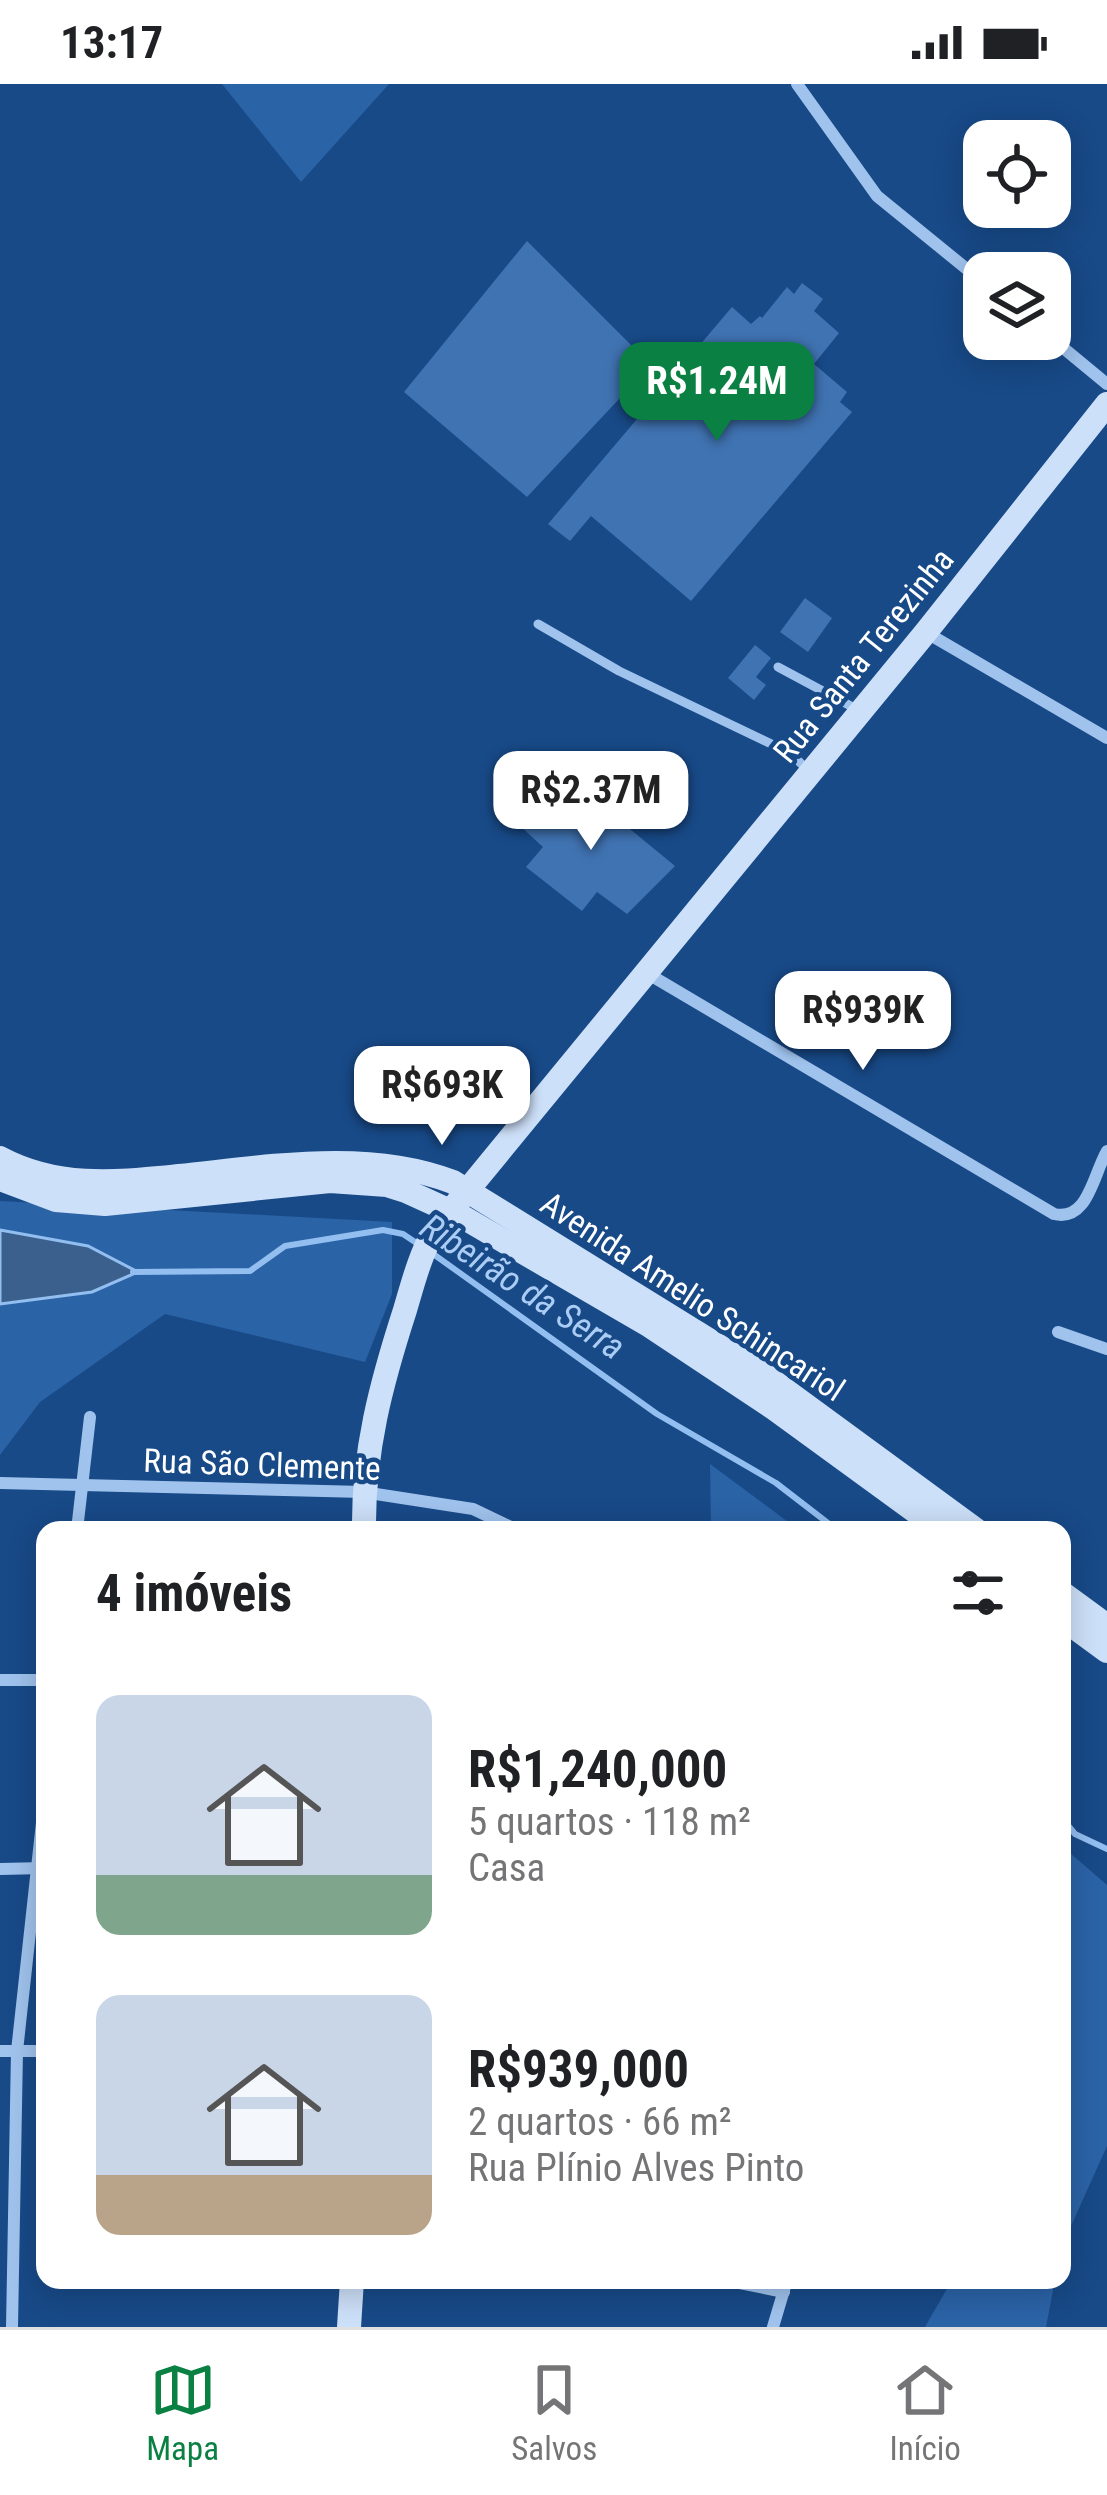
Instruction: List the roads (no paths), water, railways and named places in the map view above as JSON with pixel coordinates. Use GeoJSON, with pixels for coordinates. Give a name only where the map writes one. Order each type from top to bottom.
{"type":"FeatureCollection","features":[{"type":"Feature","properties":{"kind":"main road","name":"Rua Santa Terezinha"},"geometry":{"type":"LineString","coordinates":[[364,1521],[372,1418],[435,1230],[461,1186],[529,1112],[926,632],[1107,404]]}},
{"type":"Feature","properties":{"kind":"main road","name":"Avenida Amelio Schincariol"},"geometry":{"type":"LineString","coordinates":[[0,1159],[26,1172],[80,1183],[323,1164],[429,1173],[461,1186],[759,1371],[964,1521]]}},
{"type":"Feature","properties":{"kind":"main road","name":"Avenida Amelio Schincariol"},"geometry":{"type":"LineString","coordinates":[[0,1179],[56,1200],[105,1204],[330,1181],[387,1185],[435,1230],[650,1326],[928,1521]]}},
{"type":"Feature","properties":{"kind":"main road"},"geometry":{"type":"LineString","coordinates":[[1071,1600],[1107,1626]]}},
{"type":"Feature","properties":{"kind":"main road"},"geometry":{"type":"LineString","coordinates":[[1071,1625],[1107,1651]]}},
{"type":"Feature","properties":{"kind":"main road"},"geometry":{"type":"LineString","coordinates":[[349,2327],[351,2289]]}},
{"type":"Feature","properties":{"kind":"street"},"geometry":{"type":"LineString","coordinates":[[797,84],[877,196],[963,266]]}},
{"type":"Feature","properties":{"kind":"street"},"geometry":{"type":"LineString","coordinates":[[1071,354],[1107,384]]}},
{"type":"Feature","properties":{"kind":"street"},"geometry":{"type":"LineString","coordinates":[[926,632],[1107,738]]}},
{"type":"Feature","properties":{"kind":"street"},"geometry":{"type":"LineString","coordinates":[[645,972],[1054,1214],[1074,1215],[1080,1209],[1107,1150]]}},
{"type":"Feature","properties":{"kind":"street"},"geometry":{"type":"LineString","coordinates":[[1058,1332],[1107,1349]]}},
{"type":"Feature","properties":{"kind":"street"},"geometry":{"type":"LineString","coordinates":[[78,1521],[90,1417]]}},
{"type":"Feature","properties":{"kind":"street","name":"Rua São Clemente"},"geometry":{"type":"LineString","coordinates":[[0,1483],[363,1492],[473,1509],[498,1521]]}},
{"type":"Feature","properties":{"kind":"street"},"geometry":{"type":"LineString","coordinates":[[0,1680],[36,1680]]}},
{"type":"Feature","properties":{"kind":"street"},"geometry":{"type":"LineString","coordinates":[[0,1869],[36,1868]]}},
{"type":"Feature","properties":{"kind":"street"},"geometry":{"type":"LineString","coordinates":[[13,2327],[17,2051],[36,1900]]}},
{"type":"Feature","properties":{"kind":"street"},"geometry":{"type":"LineString","coordinates":[[0,2051],[36,2050]]}},
{"type":"Feature","properties":{"kind":"street"},"geometry":{"type":"LineString","coordinates":[[773,2327],[785,2289]]}},
{"type":"Feature","properties":{"kind":"lane"},"geometry":{"type":"LineString","coordinates":[[538,624],[598,661],[790,753],[810,772]]}},
{"type":"Feature","properties":{"kind":"lane"},"geometry":{"type":"LineString","coordinates":[[778,668],[860,711]]}},
{"type":"Feature","properties":{"kind":"waterway","name":"Ribeirão da Serra"},"geometry":{"type":"LineString","coordinates":[[133,1272],[250,1271],[285,1246],[383,1230],[403,1234],[418,1244]]}},
{"type":"Feature","properties":{"kind":"waterway","name":"Ribeirão da Serra"},"geometry":{"type":"LineString","coordinates":[[429,1251],[657,1414],[776,1483],[825,1521]]}},
{"type":"Feature","properties":{"kind":"waterway","name":"Ribeirão da Serra"},"geometry":{"type":"LineString","coordinates":[[1071,1829],[1107,1849]]}}]}
